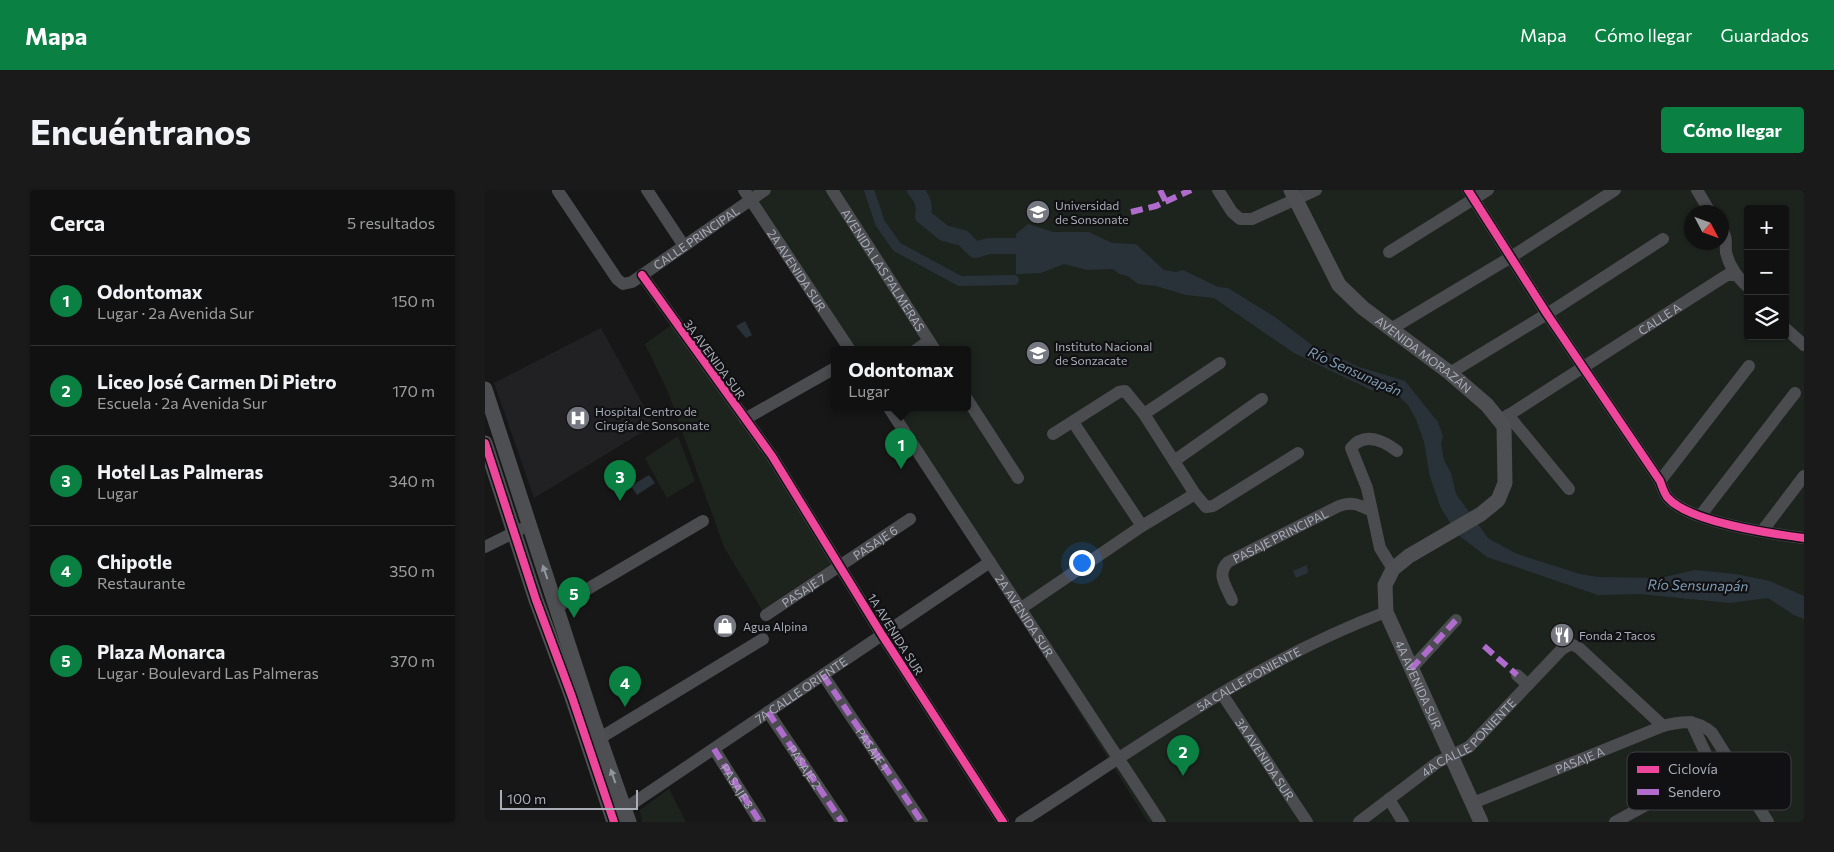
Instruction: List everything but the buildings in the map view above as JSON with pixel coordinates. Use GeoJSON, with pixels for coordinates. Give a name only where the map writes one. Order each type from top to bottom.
{"type":"FeatureCollection","features":[{"type":"Feature","properties":{"kind":"main road","name":"AVENIDA MORAZÁN"},"geometry":{"type":"LineString","coordinates":[[1293,196],[1339,285],[1391,329],[1450,373],[1505,418]]}},
{"type":"Feature","properties":{"kind":"main road"},"geometry":{"type":"LineString","coordinates":[[485,389],[600,738],[620,817]]}},
{"type":"Feature","properties":{"kind":"main road"},"geometry":{"type":"LineString","coordinates":[[1386,612],[1385,585],[1393,569],[1409,556],[1481,514],[1498,500],[1505,483],[1505,418]]}},
{"type":"Feature","properties":{"kind":"main road"},"geometry":{"type":"LineString","coordinates":[[485,443],[513,533],[620,817]]}},
{"type":"Feature","properties":{"kind":"main road","name":"4A AVENIDA SUR"},"geometry":{"type":"LineString","coordinates":[[1386,612],[1481,822]]}},
{"type":"Feature","properties":{"kind":"street"},"geometry":{"type":"LineString","coordinates":[[647,190],[684,246]]}},
{"type":"Feature","properties":{"kind":"street","name":"CALLE PRINCIPAL"},"geometry":{"type":"LineString","coordinates":[[558,191],[617,279],[623,284],[632,282],[684,246],[747,195],[765,190]]}},
{"type":"Feature","properties":{"kind":"street","name":"AVENIDA LAS PALMERAS"},"geometry":{"type":"LineString","coordinates":[[832,190],[932,346]]}},
{"type":"Feature","properties":{"kind":"street"},"geometry":{"type":"LineString","coordinates":[[1218,190],[1231,212],[1240,219],[1252,219],[1293,196],[1317,190]]}},
{"type":"Feature","properties":{"kind":"street"},"geometry":{"type":"LineString","coordinates":[[1389,252],[1471,195],[1488,190]]}},
{"type":"Feature","properties":{"kind":"street"},"geometry":{"type":"LineString","coordinates":[[1391,329],[1511,257],[1615,190]]}},
{"type":"Feature","properties":{"kind":"street"},"geometry":{"type":"LineString","coordinates":[[1697,190],[1706,205]]}},
{"type":"Feature","properties":{"kind":"street","name":"2A AVENIDA SUR"},"geometry":{"type":"LineString","coordinates":[[747,195],[847,346]]}},
{"type":"Feature","properties":{"kind":"street"},"geometry":{"type":"LineString","coordinates":[[1471,195],[1547,314],[1660,481],[1668,498],[1700,516],[1804,538]]}},
{"type":"Feature","properties":{"kind":"street"},"geometry":{"type":"LineString","coordinates":[[1450,373],[1547,314],[1663,239]]}},
{"type":"Feature","properties":{"kind":"street"},"geometry":{"type":"LineString","coordinates":[[1726,250],[1735,275],[1744,283]]}},
{"type":"Feature","properties":{"kind":"street","name":"3A AVENIDA SUR"},"geometry":{"type":"LineString","coordinates":[[642,275],[772,456]]}},
{"type":"Feature","properties":{"kind":"street","name":"CALLE A"},"geometry":{"type":"LineString","coordinates":[[1505,418],[1727,275],[1735,275]]}},
{"type":"Feature","properties":{"kind":"street"},"geometry":{"type":"LineString","coordinates":[[1789,332],[1804,345]]}},
{"type":"Feature","properties":{"kind":"street"},"geometry":{"type":"LineString","coordinates":[[1144,414],[1220,364]]}},
{"type":"Feature","properties":{"kind":"street"},"geometry":{"type":"LineString","coordinates":[[1660,481],[1749,366]]}},
{"type":"Feature","properties":{"kind":"street"},"geometry":{"type":"LineString","coordinates":[[745,419],[831,370]]}},
{"type":"Feature","properties":{"kind":"street"},"geometry":{"type":"LineString","coordinates":[[1053,434],[1119,392],[1125,391],[1144,414],[1195,494],[1206,507],[1213,506],[1298,453]]}},
{"type":"Feature","properties":{"kind":"street"},"geometry":{"type":"LineString","coordinates":[[1700,516],[1795,393]]}},
{"type":"Feature","properties":{"kind":"street"},"geometry":{"type":"LineString","coordinates":[[1174,461],[1262,399]]}},
{"type":"Feature","properties":{"kind":"street"},"geometry":{"type":"LineString","coordinates":[[971,405],[1018,478]]}},
{"type":"Feature","properties":{"kind":"street","name":"2A AVENIDA SUR"},"geometry":{"type":"LineString","coordinates":[[891,411],[1160,822]]}},
{"type":"Feature","properties":{"kind":"street"},"geometry":{"type":"LineString","coordinates":[[1505,418],[1569,489]]}},
{"type":"Feature","properties":{"kind":"street"},"geometry":{"type":"LineString","coordinates":[[1073,422],[1142,526]]}},
{"type":"Feature","properties":{"kind":"street"},"geometry":{"type":"LineString","coordinates":[[1393,569],[1381,548],[1365,482],[1351,448],[1355,443],[1371,438],[1387,444],[1397,451]]}},
{"type":"Feature","properties":{"kind":"street","name":"1A AVENIDA SUR"},"geometry":{"type":"LineString","coordinates":[[772,456],[882,635],[1003,822]]}},
{"type":"Feature","properties":{"kind":"street"},"geometry":{"type":"LineString","coordinates":[[1763,530],[1804,476]]}},
{"type":"Feature","properties":{"kind":"street"},"geometry":{"type":"LineString","coordinates":[[1021,609],[1142,526],[1195,494]]}},
{"type":"Feature","properties":{"kind":"street","name":"PASAJE PRINCIPAL"},"geometry":{"type":"LineString","coordinates":[[1232,600],[1221,574],[1222,568],[1228,562],[1339,506],[1348,503],[1357,504],[1372,511]]}},
{"type":"Feature","properties":{"kind":"street","name":"PASAJE 6"},"geometry":{"type":"LineString","coordinates":[[840,566],[910,519]]}},
{"type":"Feature","properties":{"kind":"street"},"geometry":{"type":"LineString","coordinates":[[557,607],[703,521]]}},
{"type":"Feature","properties":{"kind":"street"},"geometry":{"type":"LineString","coordinates":[[485,547],[529,524]]}},
{"type":"Feature","properties":{"kind":"street","name":"7A CALLE ORIENTE"},"geometry":{"type":"LineString","coordinates":[[620,817],[768,712],[990,562]]}},
{"type":"Feature","properties":{"kind":"street","name":"PASAJE 7"},"geometry":{"type":"LineString","coordinates":[[766,615],[840,566]]}},
{"type":"Feature","properties":{"kind":"street","name":"5A CALLE PONIENTE"},"geometry":{"type":"LineString","coordinates":[[1021,822],[1222,694],[1301,651],[1386,612]]}},
{"type":"Feature","properties":{"kind":"street"},"geometry":{"type":"LineString","coordinates":[[1411,669],[1456,620]]}},
{"type":"Feature","properties":{"kind":"street"},"geometry":{"type":"LineString","coordinates":[[600,738],[763,639]]}},
{"type":"Feature","properties":{"kind":"street","name":"4A CALLE PONIENTE"},"geometry":{"type":"LineString","coordinates":[[1359,822],[1437,762],[1469,747],[1562,649],[1571,644],[1579,648],[1663,726]]}},
{"type":"Feature","properties":{"kind":"street","name":"PASAJE 1"},"geometry":{"type":"LineString","coordinates":[[823,675],[922,822]]}},
{"type":"Feature","properties":{"kind":"street"},"geometry":{"type":"LineString","coordinates":[[1517,675],[1528,685]]}},
{"type":"Feature","properties":{"kind":"street","name":"3A AVENIDA SUR"},"geometry":{"type":"LineString","coordinates":[[1222,694],[1307,822]]}},
{"type":"Feature","properties":{"kind":"street","name":"PASAJE 2"},"geometry":{"type":"LineString","coordinates":[[768,712],[842,822]]}},
{"type":"Feature","properties":{"kind":"street"},"geometry":{"type":"LineString","coordinates":[[1689,721],[1708,729],[1724,752]]}},
{"type":"Feature","properties":{"kind":"street"},"geometry":{"type":"LineString","coordinates":[[1689,721],[1705,752]]}},
{"type":"Feature","properties":{"kind":"street","name":"PASAJE A"},"geometry":{"type":"LineString","coordinates":[[1473,803],[1663,726],[1689,721]]}},
{"type":"Feature","properties":{"kind":"street","name":"PASAJE 3"},"geometry":{"type":"LineString","coordinates":[[714,750],[760,822]]}},
{"type":"Feature","properties":{"kind":"street"},"geometry":{"type":"LineString","coordinates":[[1389,799],[1403,822]]}},
{"type":"Feature","properties":{"kind":"street"},"geometry":{"type":"LineString","coordinates":[[1615,822],[1637,810]]}},
{"type":"Feature","properties":{"kind":"street"},"geometry":{"type":"LineString","coordinates":[[1760,810],[1768,822]]}},
{"type":"Feature","properties":{"kind":"shaded area"},"geometry":{"type":"Polygon","coordinates":[[[751,190],[1804,190],[1804,822],[1148,822],[890,411],[971,411],[971,346],[849,346],[751,190]]]}},
{"type":"Feature","properties":{"kind":"shaded area"},"geometry":{"type":"Polygon","coordinates":[[[674,323],[772,456],[832,563],[762,610],[724,547],[668,392],[645,344],[674,323]]]}},
{"type":"Feature","properties":{"kind":"shaded area","name":"Hospital Centro de Cirugía de Sonsonate"},"geometry":{"type":"Polygon","coordinates":[[[601,328],[654,425],[534,498],[494,383],[601,328]]]}},
{"type":"Feature","properties":{"kind":"shaded area"},"geometry":{"type":"Polygon","coordinates":[[[678,436],[695,481],[667,498],[645,458],[678,436]]]}},
{"type":"Feature","properties":{"kind":"shaded area"},"geometry":{"type":"Polygon","coordinates":[[[669,789],[686,822],[642,822],[640,810],[669,789]]]}},
{"type":"Feature","properties":{"kind":"water"},"geometry":{"type":"Polygon","coordinates":[[[1028,224],[1053,232],[1089,232],[1112,243],[1136,244],[1164,270],[1176,272],[1183,270],[1218,287],[1228,288],[1275,317],[1312,345],[1359,367],[1405,381],[1438,422],[1443,436],[1441,444],[1444,460],[1451,473],[1456,494],[1488,538],[1517,554],[1580,574],[1598,577],[1660,578],[1695,570],[1735,574],[1770,581],[1804,596],[1804,619],[1794,615],[1768,598],[1730,603],[1640,594],[1598,595],[1487,557],[1457,534],[1441,508],[1430,477],[1424,442],[1416,419],[1408,405],[1396,393],[1371,390],[1294,353],[1214,298],[1186,295],[1156,286],[1138,284],[1128,276],[1119,274],[1113,269],[1087,270],[1064,264],[1041,273],[1016,274],[1016,234],[1028,224]]]}},
{"type":"Feature","properties":{"kind":"water"},"geometry":{"type":"Polygon","coordinates":[[[745,321],[752,335],[746,338],[736,326],[745,321]]]}},
{"type":"Feature","properties":{"kind":"water"},"geometry":{"type":"Polygon","coordinates":[[[649,475],[655,483],[637,495],[631,486],[649,475]]]}},
{"type":"Feature","properties":{"kind":"water"},"geometry":{"type":"Polygon","coordinates":[[[1307,565],[1308,573],[1296,578],[1293,571],[1307,565]]]}},
{"type":"Feature","properties":{"kind":"waterway"},"geometry":{"type":"LineString","coordinates":[[869,190],[880,223],[897,247],[960,281],[1014,280]]}},
{"type":"Feature","properties":{"kind":"waterway","name":"Río Sensunapán"},"geometry":{"type":"LineString","coordinates":[[915,190],[923,202],[923,216],[944,233],[963,238],[975,250],[989,246],[1037,246]]}},
{"type":"Feature","properties":{"kind":"marked path"},"geometry":{"type":"LineString","coordinates":[[1160,190],[1166,202]]}},
{"type":"Feature","properties":{"kind":"marked path"},"geometry":{"type":"LineString","coordinates":[[1131,212],[1156,206],[1191,190]]}},
{"type":"Feature","properties":{"kind":"marked path"},"geometry":{"type":"LineString","coordinates":[[1411,669],[1456,620]]}},
{"type":"Feature","properties":{"kind":"marked path"},"geometry":{"type":"LineString","coordinates":[[1484,646],[1517,675]]}},
{"type":"Feature","properties":{"kind":"marked path"},"geometry":{"type":"LineString","coordinates":[[823,675],[922,822]]}},
{"type":"Feature","properties":{"kind":"marked path"},"geometry":{"type":"LineString","coordinates":[[768,712],[842,822]]}},
{"type":"Feature","properties":{"kind":"marked path"},"geometry":{"type":"LineString","coordinates":[[714,749],[760,822]]}},
{"type":"Feature","properties":{"kind":"cycle path"},"geometry":{"type":"LineString","coordinates":[[1468,190],[1547,314],[1660,481],[1668,498],[1694,514],[1732,526],[1804,538]]}},
{"type":"Feature","properties":{"kind":"cycle path"},"geometry":{"type":"LineString","coordinates":[[642,275],[772,456],[882,635],[1003,822]]}},
{"type":"Feature","properties":{"kind":"cycle path"},"geometry":{"type":"LineString","coordinates":[[485,443],[536,600],[572,697],[614,822]]}},
{"type":"Feature","properties":{"kind":"place","name":"Universidad de Sonsonate"},"geometry":{"type":"Point","coordinates":[1038,212]}},
{"type":"Feature","properties":{"kind":"place","name":"Instituto Nacional de Sonzacate"},"geometry":{"type":"Point","coordinates":[1038,353]}},
{"type":"Feature","properties":{"kind":"place","name":"Hospital Centro de Cirugía de Sonsonate"},"geometry":{"type":"Point","coordinates":[578,418]}},
{"type":"Feature","properties":{"kind":"place","name":"Odontomax"},"geometry":{"type":"Point","coordinates":[901,469]}},
{"type":"Feature","properties":{"kind":"place","name":"Hotel Las Palmeras"},"geometry":{"type":"Point","coordinates":[620,501]}},
{"type":"Feature","properties":{"kind":"place","name":"Plaza Monarca"},"geometry":{"type":"Point","coordinates":[574,618]}},
{"type":"Feature","properties":{"kind":"place","name":"Agua Alpina"},"geometry":{"type":"Point","coordinates":[725,626]}},
{"type":"Feature","properties":{"kind":"place","name":"Fonda 2 Tacos"},"geometry":{"type":"Point","coordinates":[1562,635]}},
{"type":"Feature","properties":{"kind":"place","name":"Chipotle"},"geometry":{"type":"Point","coordinates":[625,707]}},
{"type":"Feature","properties":{"kind":"place","name":"Liceo José Carmen Di Pietro"},"geometry":{"type":"Point","coordinates":[1183,776]}}]}
